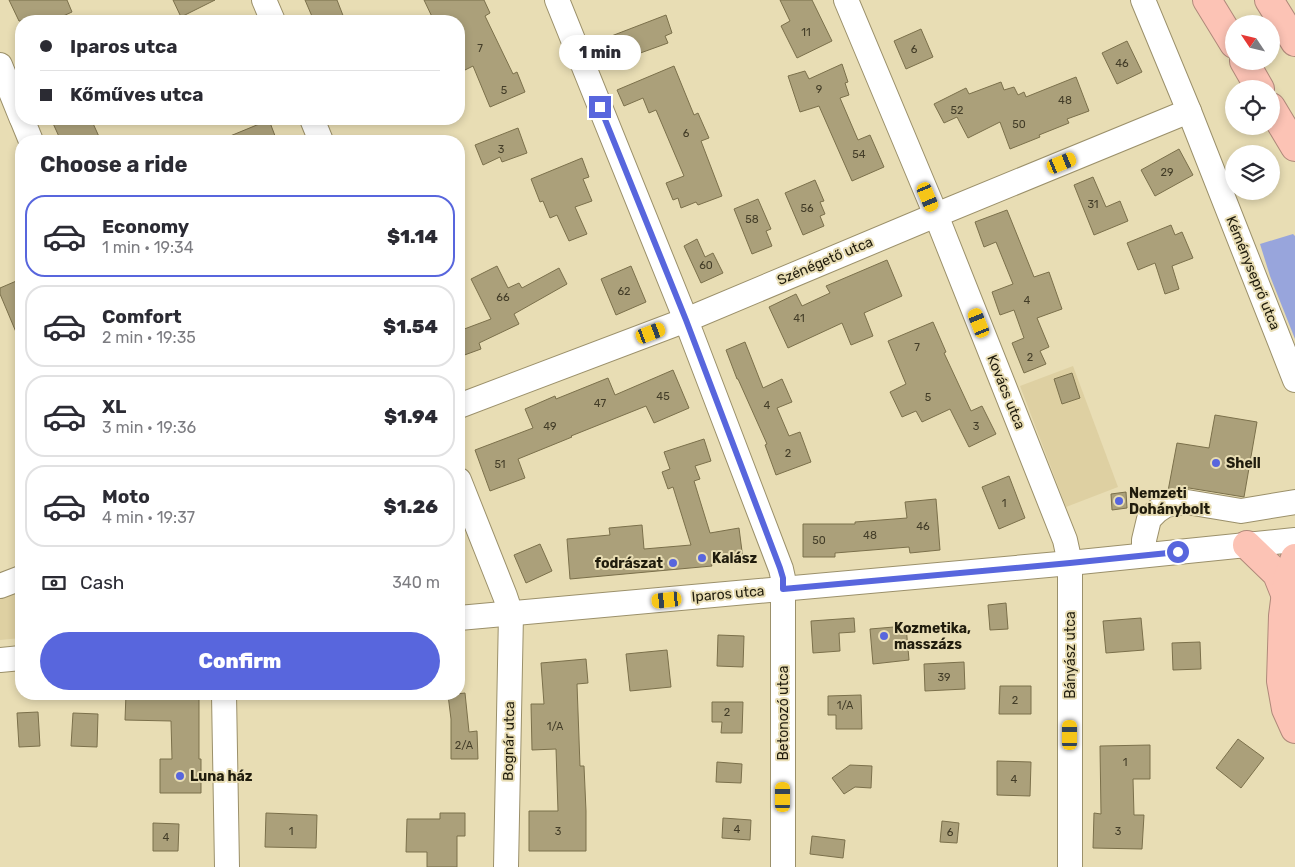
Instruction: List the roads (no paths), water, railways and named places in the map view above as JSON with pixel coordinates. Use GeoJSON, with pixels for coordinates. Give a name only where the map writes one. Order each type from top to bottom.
{"type":"FeatureCollection","features":[{"type":"Feature","properties":{"kind":"highway"},"geometry":{"type":"LineString","coordinates":[[1207,0],[1225,29]]}},
{"type":"Feature","properties":{"kind":"highway"},"geometry":{"type":"LineString","coordinates":[[1270,0],[1295,42]]}},
{"type":"Feature","properties":{"kind":"highway"},"geometry":{"type":"LineString","coordinates":[[1280,122],[1295,147]]}},
{"type":"Feature","properties":{"kind":"highway"},"geometry":{"type":"LineString","coordinates":[[1247,545],[1277,574],[1285,594]]}},
{"type":"Feature","properties":{"kind":"highway"},"geometry":{"type":"LineString","coordinates":[[1295,558],[1288,577],[1285,594],[1281,681],[1286,709],[1295,729]]}},
{"type":"Feature","properties":{"kind":"street"},"geometry":{"type":"LineString","coordinates":[[264,0],[270,15]]}},
{"type":"Feature","properties":{"kind":"street","name":"Betonozó utca"},"geometry":{"type":"LineString","coordinates":[[556,0],[686,320],[783,578],[783,867]]}},
{"type":"Feature","properties":{"kind":"street","name":"Kovács utca"},"geometry":{"type":"LineString","coordinates":[[846,0],[936,214],[1065,540],[1070,563]]}},
{"type":"Feature","properties":{"kind":"street","name":"Kéményseprő utca"},"geometry":{"type":"LineString","coordinates":[[1143,0],[1295,380]]}},
{"type":"Feature","properties":{"kind":"street"},"geometry":{"type":"LineString","coordinates":[[0,64],[15,101]]}},
{"type":"Feature","properties":{"kind":"street","name":"Szénégető utca"},"geometry":{"type":"LineString","coordinates":[[465,404],[686,320],[936,214],[1189,111]]}},
{"type":"Feature","properties":{"kind":"street"},"geometry":{"type":"LineString","coordinates":[[465,495],[511,614]]}},
{"type":"Feature","properties":{"kind":"street"},"geometry":{"type":"LineString","coordinates":[[1144,555],[1144,540],[1149,519],[1166,505],[1187,502],[1241,511],[1295,502]]}},
{"type":"Feature","properties":{"kind":"street","name":"Iparos utca"},"geometry":{"type":"LineString","coordinates":[[465,618],[1070,563],[1295,540]]}},
{"type":"Feature","properties":{"kind":"street","name":"Bányász utca"},"geometry":{"type":"LineString","coordinates":[[1070,563],[1070,867]]}},
{"type":"Feature","properties":{"kind":"street"},"geometry":{"type":"LineString","coordinates":[[0,586],[15,580]]}},
{"type":"Feature","properties":{"kind":"street","name":"Bognár utca"},"geometry":{"type":"LineString","coordinates":[[506,867],[511,614]]}},
{"type":"Feature","properties":{"kind":"street"},"geometry":{"type":"LineString","coordinates":[[0,660],[15,659]]}},
{"type":"Feature","properties":{"kind":"street"},"geometry":{"type":"LineString","coordinates":[[224,700],[227,867]]}},
{"type":"Feature","properties":{"kind":"place","name":"Shell"},"geometry":{"type":"Point","coordinates":[1216,463]}},
{"type":"Feature","properties":{"kind":"place","name":"Nemzeti Dohánybolt"},"geometry":{"type":"Point","coordinates":[1119,501]}},
{"type":"Feature","properties":{"kind":"place","name":"Kalász"},"geometry":{"type":"Point","coordinates":[702,558]}},
{"type":"Feature","properties":{"kind":"place","name":"fodrászat"},"geometry":{"type":"Point","coordinates":[673,563]}},
{"type":"Feature","properties":{"kind":"place","name":"Kozmetika, masszázs"},"geometry":{"type":"Point","coordinates":[884,636]}},
{"type":"Feature","properties":{"kind":"place","name":"Luna ház"},"geometry":{"type":"Point","coordinates":[180,776]}}]}
